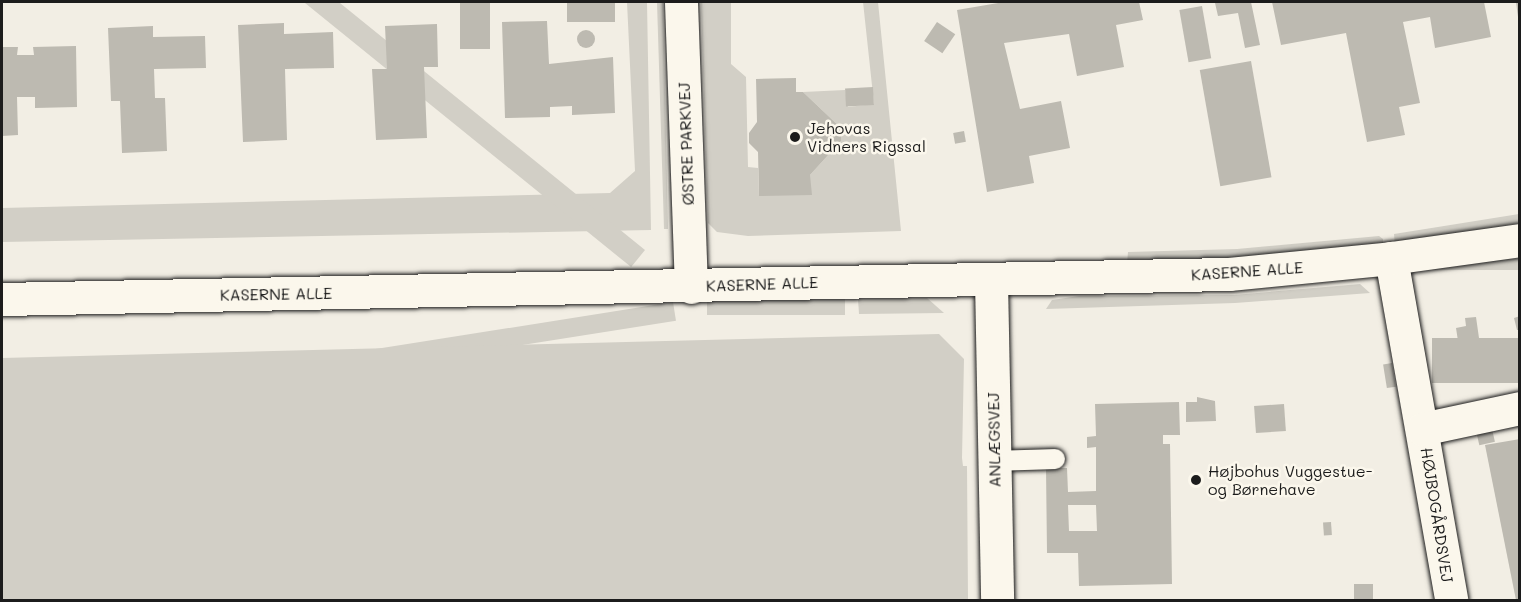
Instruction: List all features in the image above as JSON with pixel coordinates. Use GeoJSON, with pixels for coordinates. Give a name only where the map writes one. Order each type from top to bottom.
{"type":"FeatureCollection","features":[{"type":"Feature","properties":{"kind":"street","name":"ØSTRE PARKVEJ"},"geometry":{"type":"LineString","coordinates":[[681,2],[691,287]]}},
{"type":"Feature","properties":{"kind":"street","name":"KASERNE ALLE"},"geometry":{"type":"LineString","coordinates":[[2,299],[691,287],[1228,274],[1391,258],[1520,240]]}},
{"type":"Feature","properties":{"kind":"street","name":"HØJBOGÅRDSVEJ"},"geometry":{"type":"LineString","coordinates":[[1391,258],[1451,600]]}},
{"type":"Feature","properties":{"kind":"street","name":"ANLÆGSVEJ"},"geometry":{"type":"LineString","coordinates":[[991,280],[997,600]]}},
{"type":"Feature","properties":{"kind":"street","name":"HØJBOGÅRDSVEJ"},"geometry":{"type":"LineString","coordinates":[[1422,429],[1520,408]]}},
{"type":"Feature","properties":{"kind":"lane"},"geometry":{"type":"LineString","coordinates":[[994,461],[1055,459]]}},
{"type":"Feature","properties":{"kind":"shaded area"},"geometry":{"type":"Polygon","coordinates":[[[304,2],[339,2],[645,250],[631,267],[304,2]]]}},
{"type":"Feature","properties":{"kind":"shaded area"},"geometry":{"type":"Polygon","coordinates":[[[627,2],[647,2],[651,230],[2,242],[2,208],[610,193],[635,171],[627,2]]]}},
{"type":"Feature","properties":{"kind":"shaded area"},"geometry":{"type":"Polygon","coordinates":[[[657,2],[663,2],[668,229],[664,229],[657,2]]]}},
{"type":"Feature","properties":{"kind":"shaded area"},"geometry":{"type":"Polygon","coordinates":[[[701,2],[731,2],[731,64],[746,77],[748,167],[758,168],[759,196],[810,175],[841,141],[841,128],[803,92],[845,90],[848,107],[874,104],[863,2],[878,2],[901,231],[748,236],[717,232],[708,223],[701,2]]]}},
{"type":"Feature","properties":{"kind":"shaded area"},"geometry":{"type":"Polygon","coordinates":[[[1519,214],[1519,223],[1395,246],[1394,234],[1519,214]]]}},
{"type":"Feature","properties":{"kind":"shaded area"},"geometry":{"type":"Polygon","coordinates":[[[1379,236],[1383,239],[1383,248],[1127,264],[1128,252],[1237,249],[1379,236]]]}},
{"type":"Feature","properties":{"kind":"shaded area"},"geometry":{"type":"Polygon","coordinates":[[[1432,259],[1519,259],[1519,270],[1432,270],[1432,259]]]}},
{"type":"Feature","properties":{"kind":"shaded area"},"geometry":{"type":"Polygon","coordinates":[[[1360,284],[1370,293],[1235,303],[1046,309],[1052,300],[1079,296],[1234,295],[1360,284]]]}},
{"type":"Feature","properties":{"kind":"shaded area"},"geometry":{"type":"Polygon","coordinates":[[[927,298],[944,313],[859,314],[858,299],[927,298]]]}},
{"type":"Feature","properties":{"kind":"shaded area"},"geometry":{"type":"Polygon","coordinates":[[[707,299],[845,299],[845,315],[707,315],[707,299]]]}},
{"type":"Feature","properties":{"kind":"shaded area"},"geometry":{"type":"Polygon","coordinates":[[[673,302],[676,321],[13,426],[10,407],[673,302]]]}},
{"type":"Feature","properties":{"kind":"shaded area"},"geometry":{"type":"Polygon","coordinates":[[[939,334],[964,359],[962,458],[963,466],[967,466],[968,599],[965,600],[2,600],[2,358],[939,334]]]}},
{"type":"Feature","properties":{"kind":"building"},"geometry":{"type":"Polygon","coordinates":[[[460,2],[490,2],[490,49],[460,49],[460,2]]]}},
{"type":"Feature","properties":{"kind":"building"},"geometry":{"type":"Polygon","coordinates":[[[567,2],[615,2],[615,22],[567,22],[567,2]]]}},
{"type":"Feature","properties":{"kind":"building"},"geometry":{"type":"Polygon","coordinates":[[[1004,2],[1139,2],[1143,20],[1116,25],[1124,67],[1077,76],[1069,34],[1004,43],[1020,109],[1061,101],[1070,148],[1029,156],[1034,183],[987,192],[957,10],[1004,2]]]}},
{"type":"Feature","properties":{"kind":"building"},"geometry":{"type":"Polygon","coordinates":[[[1251,2],[1260,45],[1245,48],[1238,13],[1218,16],[1215,3],[1251,2]]]}},
{"type":"Feature","properties":{"kind":"building"},"geometry":{"type":"Polygon","coordinates":[[[1272,2],[1484,2],[1491,37],[1435,48],[1430,17],[1403,22],[1420,103],[1399,107],[1405,135],[1367,142],[1346,33],[1281,45],[1272,2]]]}},
{"type":"Feature","properties":{"kind":"building"},"geometry":{"type":"Polygon","coordinates":[[[1516,2],[1520,2],[1520,17],[1518,17],[1516,2]]]}},
{"type":"Feature","properties":{"kind":"building"},"geometry":{"type":"Polygon","coordinates":[[[1202,6],[1211,58],[1189,62],[1179,10],[1202,6]]]}},
{"type":"Feature","properties":{"kind":"building"},"geometry":{"type":"Polygon","coordinates":[[[547,21],[549,64],[613,57],[615,113],[572,115],[572,106],[550,107],[550,117],[505,118],[502,22],[547,21]]]}},
{"type":"Feature","properties":{"kind":"building"},"geometry":{"type":"Polygon","coordinates":[[[937,22],[955,34],[942,53],[924,41],[937,22]]]}},
{"type":"Feature","properties":{"kind":"building"},"geometry":{"type":"Polygon","coordinates":[[[284,23],[284,34],[333,32],[334,68],[285,69],[287,140],[243,142],[238,25],[284,23]]]}},
{"type":"Feature","properties":{"kind":"building"},"geometry":{"type":"Polygon","coordinates":[[[437,24],[438,67],[424,67],[427,138],[376,140],[372,69],[387,69],[385,26],[437,24]]]}},
{"type":"Feature","properties":{"kind":"building"},"geometry":{"type":"Polygon","coordinates":[[[153,26],[153,37],[205,36],[206,68],[154,69],[155,98],[165,98],[167,151],[122,153],[120,101],[111,101],[108,28],[153,26]]]}},
{"type":"Feature","properties":{"kind":"building"},"geometry":{"type":"Polygon","coordinates":[[[586,30],[592,33],[595,39],[592,45],[586,48],[580,45],[577,39],[580,33],[586,30]]]}},
{"type":"Feature","properties":{"kind":"building"},"geometry":{"type":"Polygon","coordinates":[[[76,46],[77,107],[35,108],[35,97],[17,97],[18,135],[2,136],[2,47],[18,47],[17,55],[34,55],[33,47],[76,46]]]}},
{"type":"Feature","properties":{"kind":"building"},"geometry":{"type":"Polygon","coordinates":[[[1251,61],[1271,177],[1220,186],[1200,70],[1251,61]]]}},
{"type":"Feature","properties":{"kind":"building","name":"Jehovas Vidners Rigssal"},"geometry":{"type":"Polygon","coordinates":[[[796,78],[796,92],[803,92],[841,128],[841,141],[810,175],[812,195],[759,196],[758,152],[749,143],[749,133],[757,122],[756,79],[796,78]]]}},
{"type":"Feature","properties":{"kind":"building"},"geometry":{"type":"Polygon","coordinates":[[[873,87],[874,105],[846,106],[845,88],[873,87]]]}},
{"type":"Feature","properties":{"kind":"building"},"geometry":{"type":"Polygon","coordinates":[[[964,131],[966,142],[955,144],[953,133],[964,131]]]}},
{"type":"Feature","properties":{"kind":"building"},"geometry":{"type":"Polygon","coordinates":[[[1520,316],[1520,330],[1517,330],[1514,318],[1520,316]]]}},
{"type":"Feature","properties":{"kind":"building"},"geometry":{"type":"Polygon","coordinates":[[[1476,317],[1479,338],[1458,341],[1456,328],[1466,326],[1465,318],[1476,317]]]}},
{"type":"Feature","properties":{"kind":"building"},"geometry":{"type":"Polygon","coordinates":[[[1432,338],[1520,338],[1520,383],[1432,383],[1432,338]]]}},
{"type":"Feature","properties":{"kind":"building"},"geometry":{"type":"Polygon","coordinates":[[[1392,363],[1396,387],[1387,388],[1383,364],[1392,363]]]}},
{"type":"Feature","properties":{"kind":"building"},"geometry":{"type":"Polygon","coordinates":[[[1197,397],[1215,401],[1216,421],[1186,422],[1186,402],[1197,402],[1197,397]]]}},
{"type":"Feature","properties":{"kind":"building"},"geometry":{"type":"Polygon","coordinates":[[[1179,402],[1180,435],[1163,435],[1163,444],[1170,444],[1172,584],[1079,586],[1078,553],[1047,553],[1046,468],[1067,468],[1068,492],[1096,491],[1096,447],[1087,448],[1087,437],[1096,436],[1095,404],[1179,402]],[[1068,505],[1069,531],[1097,531],[1096,505],[1068,505]]]}},
{"type":"Feature","properties":{"kind":"building"},"geometry":{"type":"Polygon","coordinates":[[[1284,404],[1286,431],[1256,433],[1254,406],[1284,404]]]}},
{"type":"Feature","properties":{"kind":"building"},"geometry":{"type":"Polygon","coordinates":[[[1492,429],[1495,442],[1479,445],[1476,433],[1492,429]]]}},
{"type":"Feature","properties":{"kind":"building"},"geometry":{"type":"Polygon","coordinates":[[[1520,439],[1520,600],[1516,600],[1485,445],[1520,439]]]}},
{"type":"Feature","properties":{"kind":"building"},"geometry":{"type":"Polygon","coordinates":[[[1331,522],[1332,535],[1324,536],[1323,523],[1331,522]]]}},
{"type":"Feature","properties":{"kind":"building"},"geometry":{"type":"Polygon","coordinates":[[[1354,584],[1373,584],[1373,600],[1354,600],[1354,584]]]}},
{"type":"Feature","properties":{"kind":"place","name":"Jehovas Vidners Rigssal"},"geometry":{"type":"Point","coordinates":[795,137]}},
{"type":"Feature","properties":{"kind":"place","name":"Højbohus Vuggestue- og Børnehave"},"geometry":{"type":"Point","coordinates":[1196,480]}}]}
